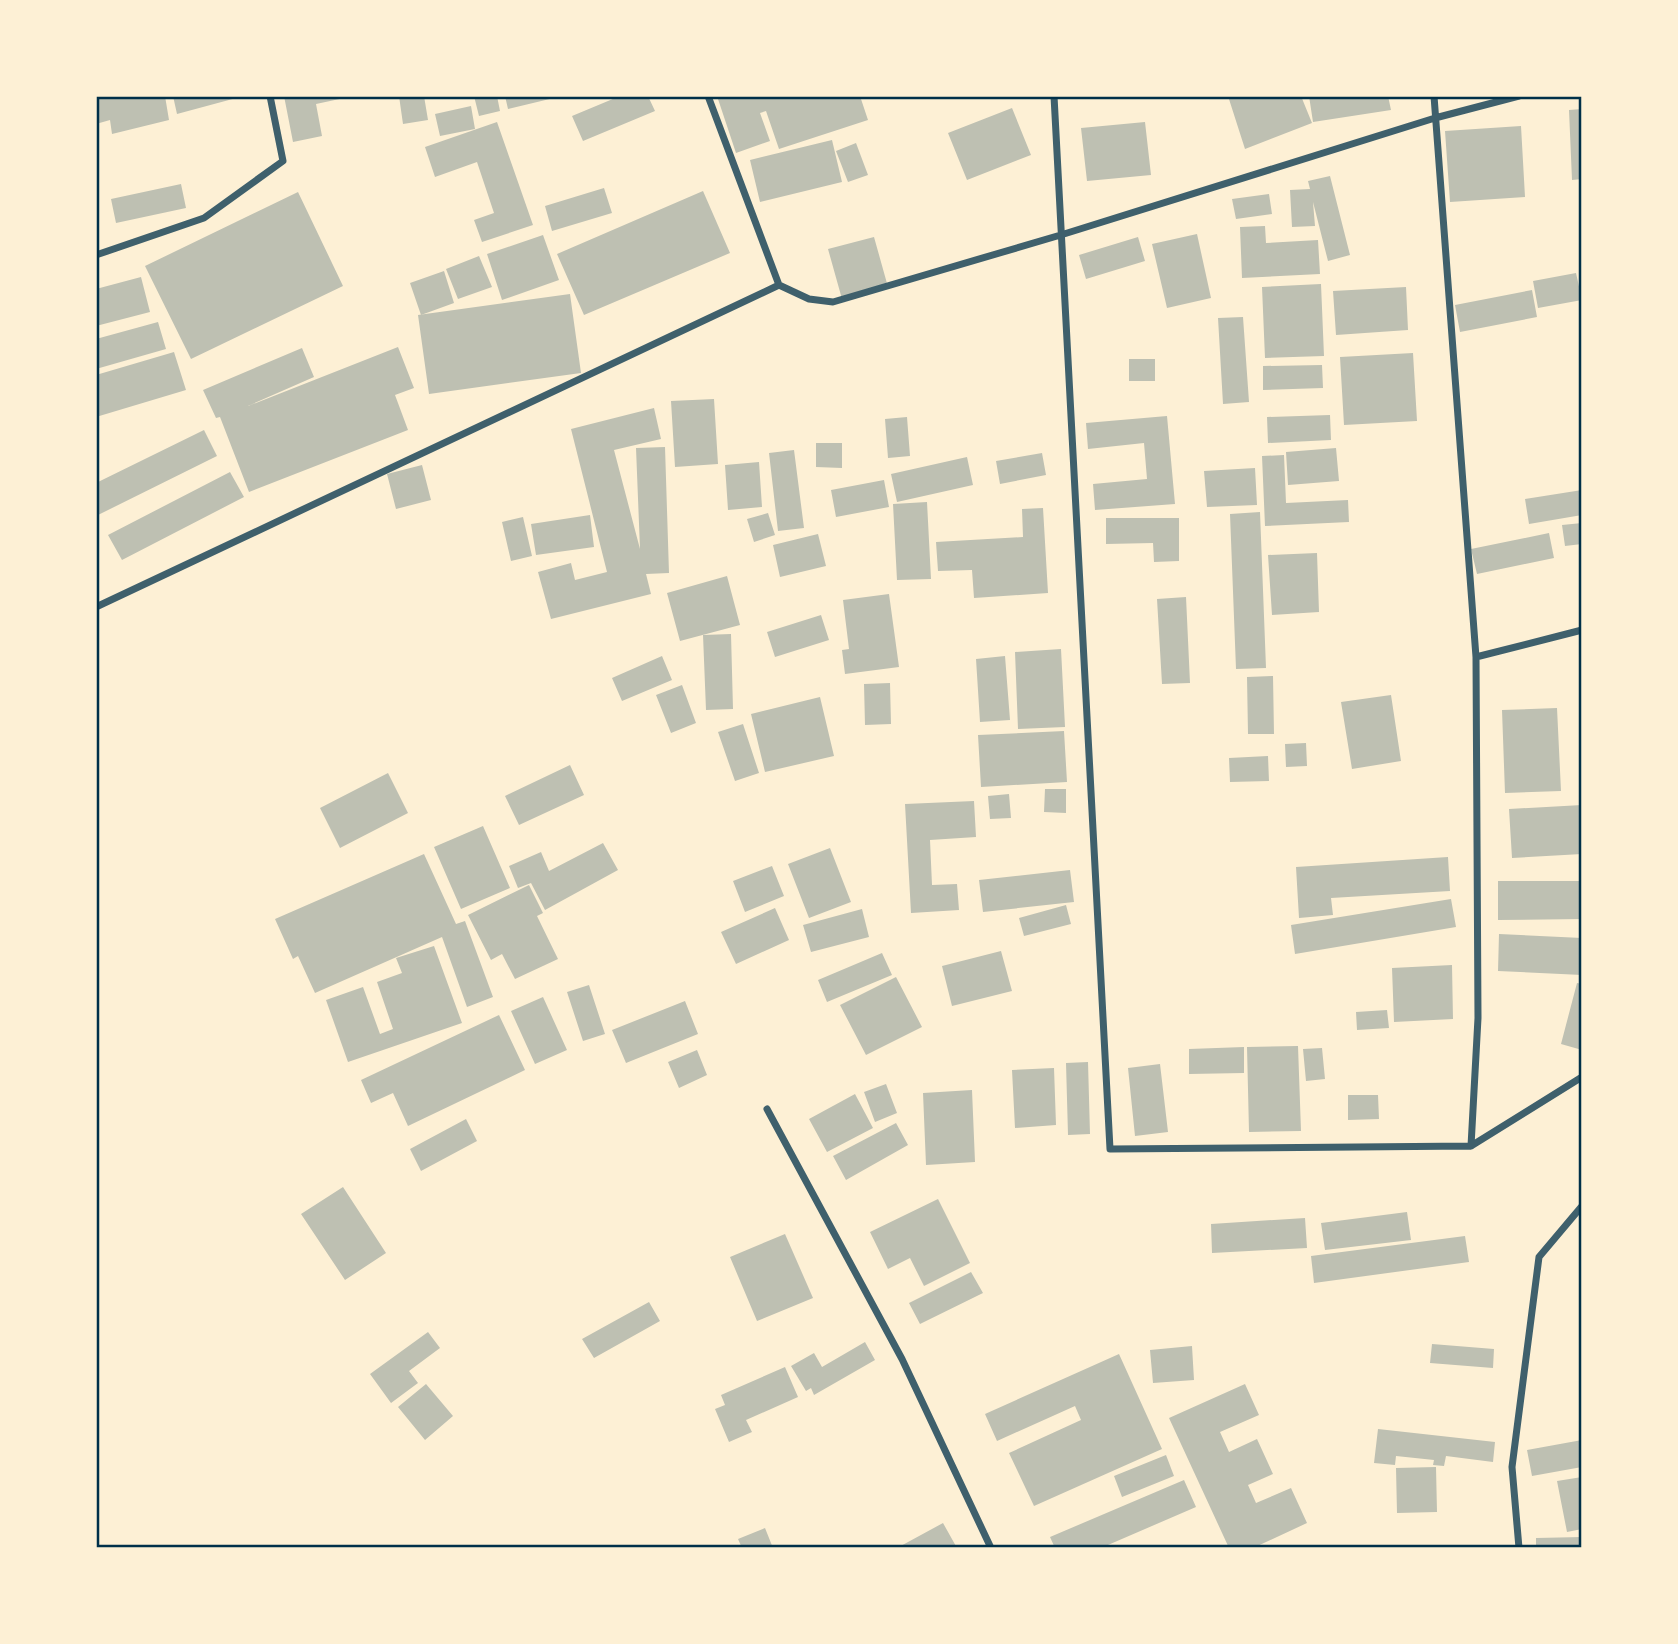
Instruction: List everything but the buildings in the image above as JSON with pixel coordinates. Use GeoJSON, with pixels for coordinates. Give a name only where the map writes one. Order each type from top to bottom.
{"type":"FeatureCollection","features":[{"type":"Feature","properties":{"kind":"street"},"geometry":{"type":"LineString","coordinates":[[96,255],[204,218],[283,160],[270,96]]}},
{"type":"Feature","properties":{"kind":"street"},"geometry":{"type":"LineString","coordinates":[[708,96],[779,285],[809,299],[833,302],[1064,234],[1435,118],[1519,96]]}},
{"type":"Feature","properties":{"kind":"street"},"geometry":{"type":"LineString","coordinates":[[1054,96],[1064,234],[1110,1149],[1471,1146],[1582,1077]]}},
{"type":"Feature","properties":{"kind":"street"},"geometry":{"type":"LineString","coordinates":[[1434,96],[1476,657],[1478,1018],[1471,1146]]}},
{"type":"Feature","properties":{"kind":"street"},"geometry":{"type":"LineString","coordinates":[[96,607],[779,285]]}},
{"type":"Feature","properties":{"kind":"street"},"geometry":{"type":"LineString","coordinates":[[1476,657],[1582,630]]}},
{"type":"Feature","properties":{"kind":"street"},"geometry":{"type":"LineString","coordinates":[[767,1109],[902,1359],[991,1548]]}},
{"type":"Feature","properties":{"kind":"street"},"geometry":{"type":"LineString","coordinates":[[1519,1548],[1512,1467],[1539,1257],[1582,1206]]}}]}
